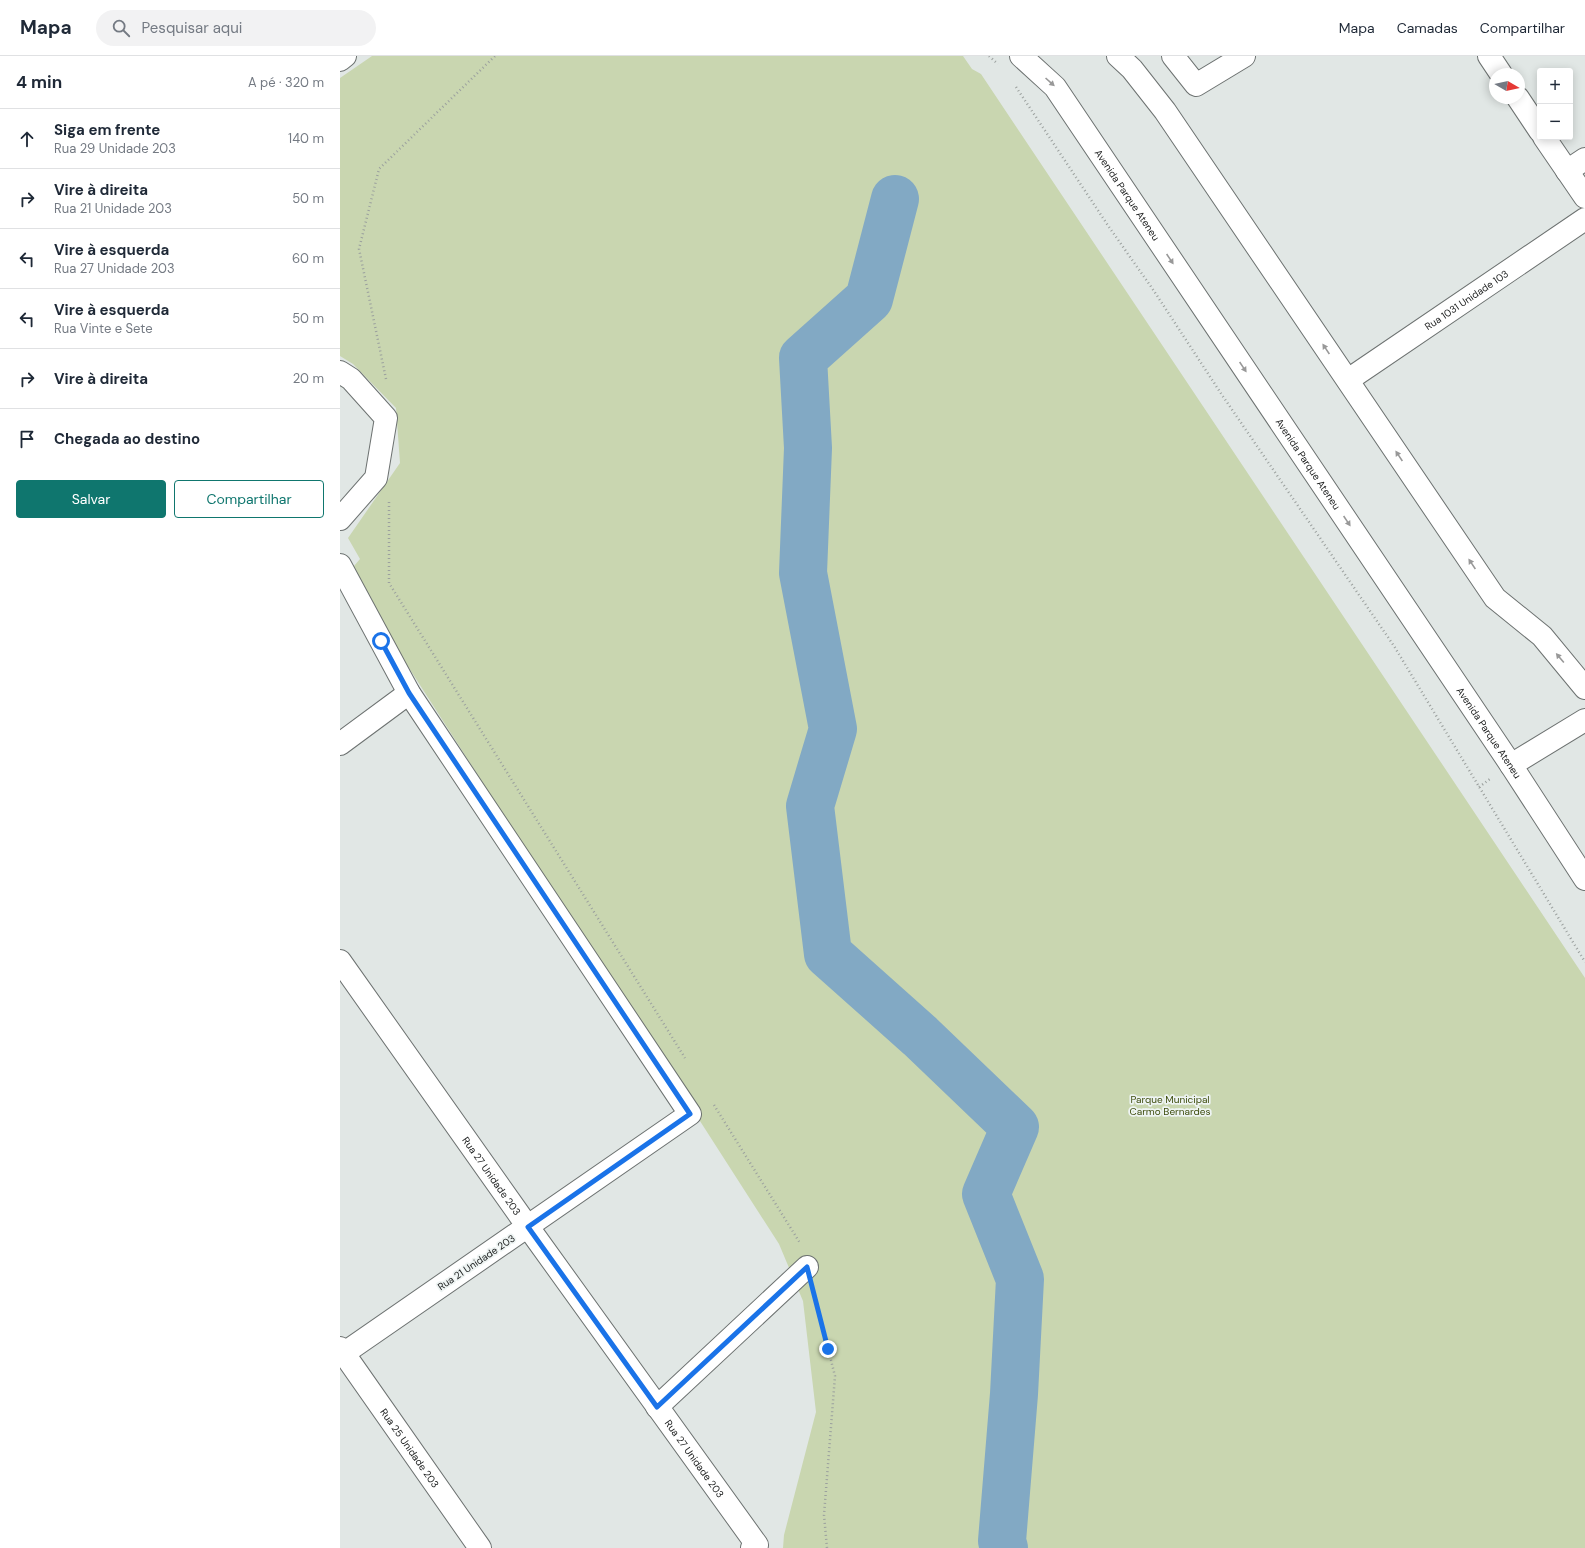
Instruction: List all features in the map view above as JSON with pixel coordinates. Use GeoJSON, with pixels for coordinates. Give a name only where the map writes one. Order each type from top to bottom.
{"type":"FeatureCollection","features":[{"type":"Feature","properties":{"kind":"street"},"geometry":{"type":"LineString","coordinates":[[340,60],[345,56]]}},
{"type":"Feature","properties":{"kind":"street","name":"Avenida Parque Ateneu"},"geometry":{"type":"LineString","coordinates":[[1021,56],[1055,87],[1511,765],[1585,879]]}},
{"type":"Feature","properties":{"kind":"street"},"geometry":{"type":"LineString","coordinates":[[1118,56],[1132,69],[1165,111],[1495,598],[1542,636],[1585,688]]}},
{"type":"Feature","properties":{"kind":"street"},"geometry":{"type":"LineString","coordinates":[[1173,56],[1196,85],[1244,56]]}},
{"type":"Feature","properties":{"kind":"street"},"geometry":{"type":"LineString","coordinates":[[1489,56],[1497,68]]}},
{"type":"Feature","properties":{"kind":"street"},"geometry":{"type":"LineString","coordinates":[[1522,104],[1537,126]]}},
{"type":"Feature","properties":{"kind":"street"},"geometry":{"type":"LineString","coordinates":[[1547,140],[1576,165],[1585,197]]}},
{"type":"Feature","properties":{"kind":"street","name":"Rua 1031 Unidade 103"},"geometry":{"type":"LineString","coordinates":[[1348,380],[1585,220]]}},
{"type":"Feature","properties":{"kind":"street"},"geometry":{"type":"LineString","coordinates":[[340,372],[351,379],[386,418],[376,478],[340,519]]}},
{"type":"Feature","properties":{"kind":"street"},"geometry":{"type":"LineString","coordinates":[[340,564],[409,693],[340,744]]}},
{"type":"Feature","properties":{"kind":"street","name":"Rua 21 Unidade 203"},"geometry":{"type":"LineString","coordinates":[[341,1352],[528,1227],[690,1114],[409,693]]}},
{"type":"Feature","properties":{"kind":"street"},"geometry":{"type":"LineString","coordinates":[[1511,765],[1585,720]]}},
{"type":"Feature","properties":{"kind":"street","name":"Rua 27 Unidade 203"},"geometry":{"type":"LineString","coordinates":[[340,961],[754,1546]]}},
{"type":"Feature","properties":{"kind":"street"},"geometry":{"type":"LineString","coordinates":[[657,1407],[807,1267]]}},
{"type":"Feature","properties":{"kind":"street","name":"Rua 25 Unidade 203"},"geometry":{"type":"LineString","coordinates":[[341,1352],[480,1548]]}},
{"type":"Feature","properties":{"kind":"path"},"geometry":{"type":"LineString","coordinates":[[386,380],[359,249],[379,169],[496,56]]}},
{"type":"Feature","properties":{"kind":"path"},"geometry":{"type":"LineString","coordinates":[[990,56],[1003,70]]}},
{"type":"Feature","properties":{"kind":"path"},"geometry":{"type":"LineString","coordinates":[[1015,86],[1109,227],[1154,291],[1235,414],[1394,646],[1585,962]]}},
{"type":"Feature","properties":{"kind":"path"},"geometry":{"type":"LineString","coordinates":[[389,497],[390,583],[689,1064]]}},
{"type":"Feature","properties":{"kind":"path"},"geometry":{"type":"LineString","coordinates":[[710,1098],[802,1247],[835,1376],[824,1515],[827,1548]]}},
{"type":"Feature","properties":{"kind":"green space","name":"Parque Municipal Carmo Bernardes"},"geometry":{"type":"Polygon","coordinates":[[[372,56],[963,56],[972,69],[981,74],[1585,978],[1585,1548],[783,1548],[784,1535],[816,1412],[803,1301],[779,1244],[348,573],[360,559],[348,538],[400,463],[396,408],[353,364],[340,356],[340,78],[372,56]]]}},
{"type":"Feature","properties":{"kind":"waterway"},"geometry":{"type":"LineString","coordinates":[[895,199],[869,299],[803,358],[808,448],[803,573],[833,729],[810,806],[828,954],[920,1036],[1015,1127],[986,1194],[1020,1279],[1014,1394],[1002,1541],[1004,1548]]}},
{"type":"Feature","properties":{"kind":"route"},"geometry":{"type":"LineString","coordinates":[[381,641],[409,693],[690,1114],[528,1227],[657,1407],[807,1267],[828,1349]]}}]}
